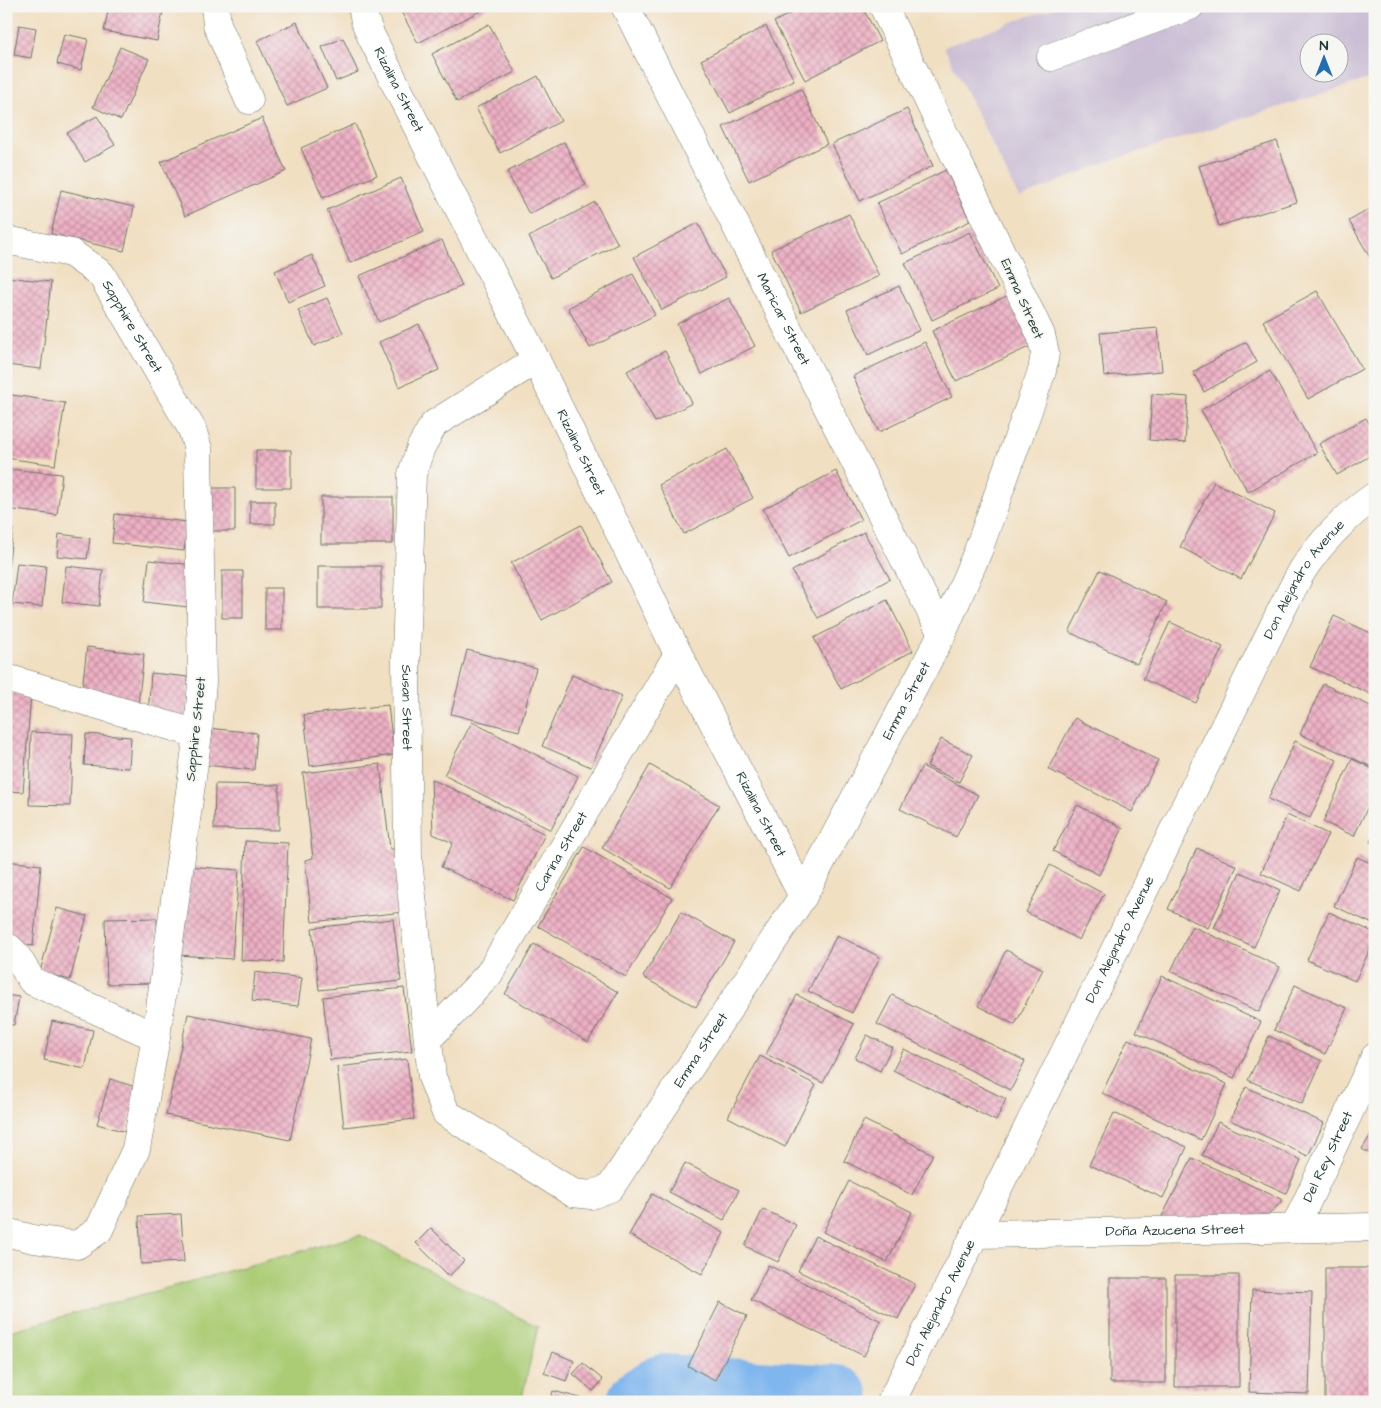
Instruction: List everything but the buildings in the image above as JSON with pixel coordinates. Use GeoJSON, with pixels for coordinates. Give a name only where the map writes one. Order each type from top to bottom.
{"type":"FeatureCollection","features":[{"type":"Feature","properties":{"kind":"street"},"geometry":{"type":"LineString","coordinates":[[215,6],[217,24],[249,100]]}},
{"type":"Feature","properties":{"kind":"street","name":"Maricar Street"},"geometry":{"type":"LineString","coordinates":[[625,6],[942,634]]}},
{"type":"Feature","properties":{"kind":"street","name":"Emma Street"},"geometry":{"type":"LineString","coordinates":[[446,1113],[573,1193],[591,1195],[610,1188],[803,896],[942,634],[978,551],[1042,371],[1045,353],[1041,335],[882,6]]}},
{"type":"Feature","properties":{"kind":"street"},"geometry":{"type":"LineString","coordinates":[[1051,58],[1190,6]]}},
{"type":"Feature","properties":{"kind":"street","name":"Rizalina Street"},"geometry":{"type":"LineString","coordinates":[[360,7],[371,36],[536,360],[678,654],[803,896]]}},
{"type":"Feature","properties":{"kind":"street","name":"Sapphire Street"},"geometry":{"type":"LineString","coordinates":[[6,240],[71,253],[101,274],[192,430],[198,449],[202,682],[198,734],[156,1037],[136,1148],[99,1230],[77,1244],[33,1239],[6,1232]]}},
{"type":"Feature","properties":{"kind":"street","name":"Susan Street"},"geometry":{"type":"LineString","coordinates":[[446,1113],[432,1077],[408,860],[406,657],[412,474],[421,447],[434,424],[536,360]]}},
{"type":"Feature","properties":{"kind":"street","name":"Don Alejandro Avenue"},"geometry":{"type":"LineString","coordinates":[[891,1402],[1280,613],[1303,570],[1332,533],[1371,507]]}},
{"type":"Feature","properties":{"kind":"street","name":"Carina Street"},"geometry":{"type":"LineString","coordinates":[[429,1038],[488,974],[678,654]]}},
{"type":"Feature","properties":{"kind":"street"},"geometry":{"type":"LineString","coordinates":[[6,678],[198,734]]}},
{"type":"Feature","properties":{"kind":"street"},"geometry":{"type":"LineString","coordinates":[[6,948],[9,948],[16,955],[32,981],[156,1037]]}},
{"type":"Feature","properties":{"kind":"street","name":"Del Rey Street"},"geometry":{"type":"LineString","coordinates":[[1294,1228],[1375,1057]]}},
{"type":"Feature","properties":{"kind":"street","name":"Doña Azucena Street"},"geometry":{"type":"LineString","coordinates":[[975,1234],[1375,1227]]}},
{"type":"Feature","properties":{"kind":"shaded area"},"geometry":{"type":"Polygon","coordinates":[[[1062,6],[1375,6],[1375,77],[1106,162],[1019,198],[944,47],[1062,6]]]}},
{"type":"Feature","properties":{"kind":"green space"},"geometry":{"type":"Polygon","coordinates":[[[360,1235],[538,1327],[521,1402],[6,1402],[6,1332],[360,1235]]]}},
{"type":"Feature","properties":{"kind":"waterway"},"geometry":{"type":"LineString","coordinates":[[642,1402],[664,1389],[835,1400]]}}]}
